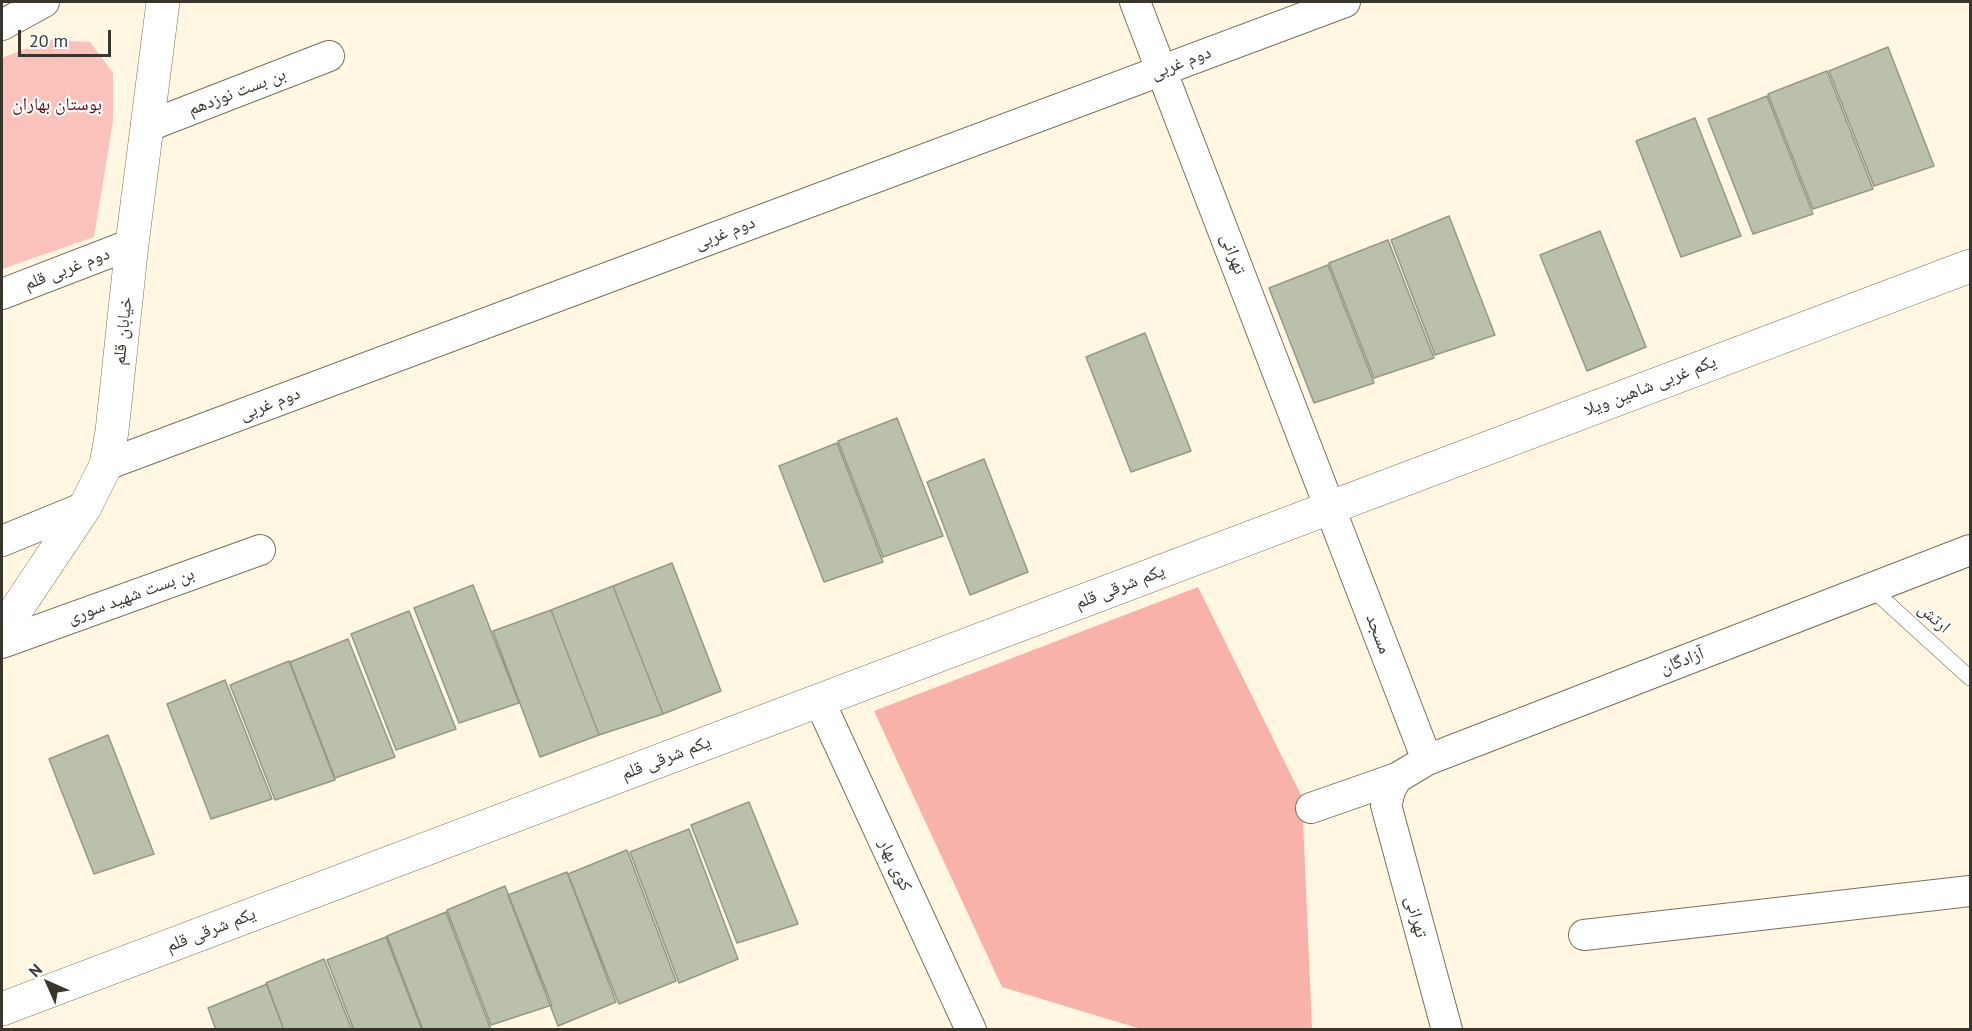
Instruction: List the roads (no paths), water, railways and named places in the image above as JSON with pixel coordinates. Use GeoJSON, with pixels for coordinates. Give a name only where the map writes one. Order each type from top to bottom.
{"type":"FeatureCollection","features":[{"type":"Feature","properties":{"kind":"street"},"geometry":{"type":"LineString","coordinates":[[2,23],[10,10],[10,2]]}},
{"type":"Feature","properties":{"kind":"street"},"geometry":{"type":"LineString","coordinates":[[2,23],[44,2]]}},
{"type":"Feature","properties":{"kind":"street","name":"خیابان قلم"},"geometry":{"type":"LineString","coordinates":[[2,631],[85,507],[106,465],[112,431],[132,244],[163,2]]}},
{"type":"Feature","properties":{"kind":"street","name":"تهرانی"},"geometry":{"type":"LineString","coordinates":[[1135,2],[1330,507]]}},
{"type":"Feature","properties":{"kind":"street","name":"دوم غربی"},"geometry":{"type":"LineString","coordinates":[[106,465],[1345,2]]}},
{"type":"Feature","properties":{"kind":"street","name":"بن بست نوزدهم"},"geometry":{"type":"LineString","coordinates":[[146,127],[328,56]]}},
{"type":"Feature","properties":{"kind":"street","name":"دوم غربی قلم"},"geometry":{"type":"LineString","coordinates":[[2,294],[132,244]]}},
{"type":"Feature","properties":{"kind":"street","name":"یکم غربی شاهین ویلا"},"geometry":{"type":"LineString","coordinates":[[1330,507],[1971,266]]}},
{"type":"Feature","properties":{"kind":"street"},"geometry":{"type":"LineString","coordinates":[[2,542],[85,507]]}},
{"type":"Feature","properties":{"kind":"street","name":"یکم شرقی قلم"},"geometry":{"type":"LineString","coordinates":[[2,1009],[1330,507]]}},
{"type":"Feature","properties":{"kind":"street","name":"مسجد"},"geometry":{"type":"LineString","coordinates":[[1330,507],[1427,760]]}},
{"type":"Feature","properties":{"kind":"street","name":"بن بست شهید سوری"},"geometry":{"type":"LineString","coordinates":[[2,643],[261,550]]}},
{"type":"Feature","properties":{"kind":"street","name":"آزادگان"},"geometry":{"type":"LineString","coordinates":[[1311,808],[1391,791],[1427,760],[1971,550]]}},
{"type":"Feature","properties":{"kind":"street","name":"کوی بهار"},"geometry":{"type":"LineString","coordinates":[[819,700],[971,1029]]}},
{"type":"Feature","properties":{"kind":"street","name":"تهرانی"},"geometry":{"type":"LineString","coordinates":[[1391,791],[1447,1029]]}},
{"type":"Feature","properties":{"kind":"street"},"geometry":{"type":"LineString","coordinates":[[1584,935],[1971,891]]}},
{"type":"Feature","properties":{"kind":"lane","name":"ارتش"},"geometry":{"type":"LineString","coordinates":[[1871,588],[1971,678]]}},
{"type":"Feature","properties":{"kind":"park label","name":"بوستان بهاران"},"geometry":{"type":"Point","coordinates":[57,105]}}]}
